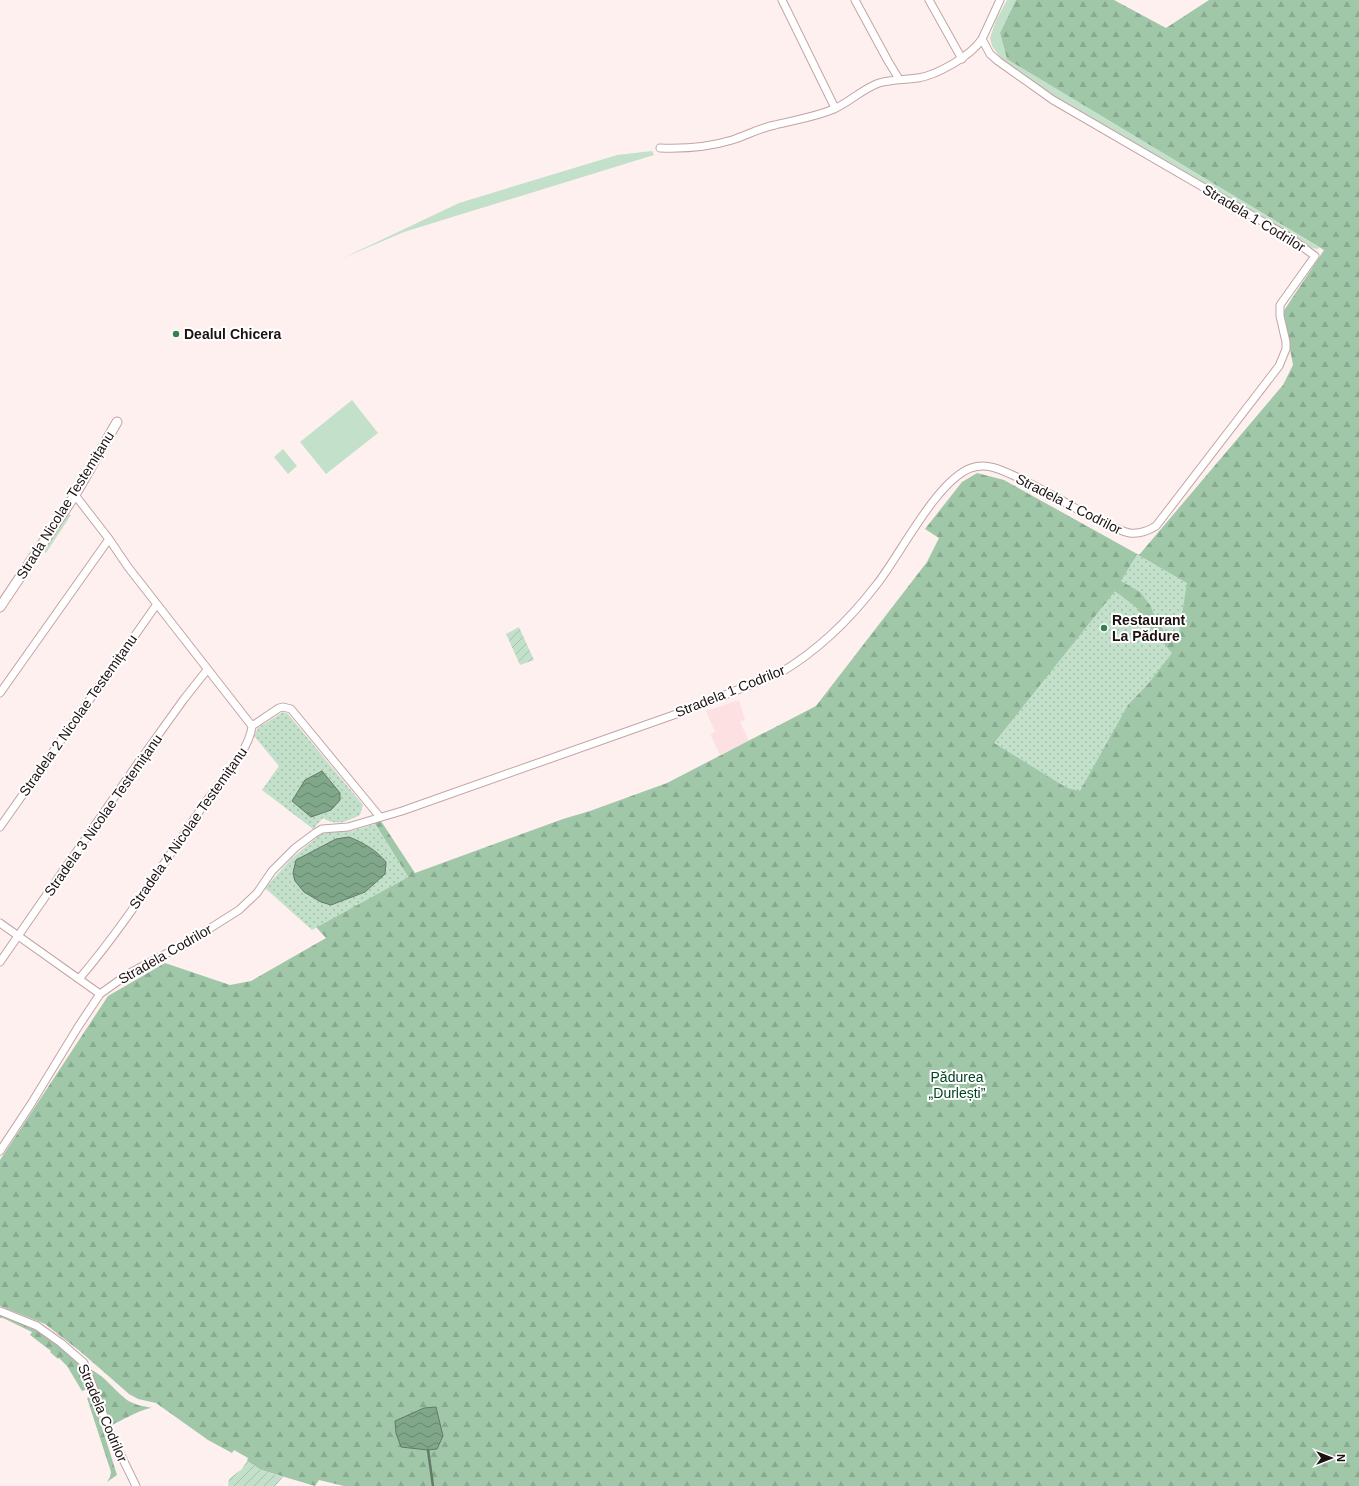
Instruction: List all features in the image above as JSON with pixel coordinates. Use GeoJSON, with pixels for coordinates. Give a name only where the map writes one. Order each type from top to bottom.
{"type":"FeatureCollection","features":[{"type":"Feature","properties":{"kind":"street"},"geometry":{"type":"LineString","coordinates":[[782,0],[835,108]]}},
{"type":"Feature","properties":{"kind":"street"},"geometry":{"type":"LineString","coordinates":[[855,0],[888,61],[899,78]]}},
{"type":"Feature","properties":{"kind":"street"},"geometry":{"type":"LineString","coordinates":[[929,0],[962,59]]}},
{"type":"Feature","properties":{"kind":"street"},"geometry":{"type":"LineString","coordinates":[[660,148],[684,148],[722,143],[769,126],[812,116],[835,108],[872,86],[899,78],[918,78],[927,75],[962,59],[972,52],[982,40],[1000,0]]}},
{"type":"Feature","properties":{"kind":"street","name":"Stradela 1 Codrilor"},"geometry":{"type":"LineString","coordinates":[[380,817],[682,712],[770,678],[790,668],[820,645],[846,620],[878,583],[942,489],[960,473],[972,467],[989,466],[1002,470],[1053,495],[1085,514],[1128,533],[1142,532],[1151,529],[1163,518],[1279,366],[1286,349],[1286,342],[1280,316],[1280,305],[1315,256],[1289,237],[1053,100],[998,61],[990,54],[982,40]]}},
{"type":"Feature","properties":{"kind":"street","name":"Strada Nicolae Testemițanu"},"geometry":{"type":"LineString","coordinates":[[0,607],[75,495],[117,422]]}},
{"type":"Feature","properties":{"kind":"street"},"geometry":{"type":"LineString","coordinates":[[75,495],[109,539],[128,567],[252,726],[279,708],[283,707],[291,709],[380,817]]}},
{"type":"Feature","properties":{"kind":"street"},"geometry":{"type":"LineString","coordinates":[[0,693],[109,539]]}},
{"type":"Feature","properties":{"kind":"street","name":"Stradela 2 Nicolae Testemițanu"},"geometry":{"type":"LineString","coordinates":[[0,827],[157,604]]}},
{"type":"Feature","properties":{"kind":"street","name":"Stradela 3 Nicolae Testemițanu"},"geometry":{"type":"LineString","coordinates":[[0,962],[161,731],[207,670]]}},
{"type":"Feature","properties":{"kind":"street","name":"Stradela 4 Nicolae Testemițanu"},"geometry":{"type":"LineString","coordinates":[[79,979],[118,928],[208,798],[242,752],[250,738],[252,726]]}},
{"type":"Feature","properties":{"kind":"street","name":"Stradela Codrilor"},"geometry":{"type":"LineString","coordinates":[[0,1151],[100,994],[128,974],[190,940],[239,910],[257,893],[272,871],[295,848],[315,833],[322,829],[348,827],[380,817]]}},
{"type":"Feature","properties":{"kind":"street"},"geometry":{"type":"LineString","coordinates":[[0,923],[100,994]]}},
{"type":"Feature","properties":{"kind":"street","name":"Stradela Codrilor"},"geometry":{"type":"LineString","coordinates":[[0,1311],[37,1326],[61,1343],[84,1363],[110,1435],[136,1486]]}},
{"type":"Feature","properties":{"kind":"shaded area"},"geometry":{"type":"Polygon","coordinates":[[[1007,0],[1016,0],[1000,33],[1007,59],[1320,248],[1316,249],[1310,247],[1046,93],[1008,64],[1000,57],[992,46],[990,38],[996,20],[1007,0]]]}},
{"type":"Feature","properties":{"kind":"shaded area"},"geometry":{"type":"Polygon","coordinates":[[[652,151],[654,155],[404,232],[341,259],[459,203],[617,155],[652,151]]]}},
{"type":"Feature","properties":{"kind":"shaded area"},"geometry":{"type":"Polygon","coordinates":[[[352,400],[378,433],[326,474],[300,442],[352,400]]]}},
{"type":"Feature","properties":{"kind":"shaded area"},"geometry":{"type":"Polygon","coordinates":[[[283,449],[297,466],[288,474],[274,457],[283,449]]]}},
{"type":"Feature","properties":{"kind":"shaded area"},"geometry":{"type":"Polygon","coordinates":[[[67,514],[71,515],[46,553],[43,550],[67,514]]]}},
{"type":"Feature","properties":{"kind":"shaded area"},"geometry":{"type":"Polygon","coordinates":[[[1137,554],[1187,583],[1178,640],[1164,631],[1156,619],[1150,605],[1140,592],[1121,581],[1137,554]]]}},
{"type":"Feature","properties":{"kind":"shaded area"},"geometry":{"type":"Polygon","coordinates":[[[1115,591],[1136,607],[1149,626],[1172,653],[1148,684],[1128,705],[1080,791],[1067,788],[994,743],[1115,591]]]}},
{"type":"Feature","properties":{"kind":"shaded area"},"geometry":{"type":"Polygon","coordinates":[[[519,627],[534,660],[520,665],[506,634],[519,627]]]}},
{"type":"Feature","properties":{"kind":"shaded area"},"geometry":{"type":"Polygon","coordinates":[[[739,700],[745,720],[740,722],[749,741],[720,755],[710,734],[715,732],[706,711],[739,700]]]}},
{"type":"Feature","properties":{"kind":"shaded area"},"geometry":{"type":"Polygon","coordinates":[[[283,712],[288,714],[363,805],[360,815],[337,823],[323,818],[313,829],[262,790],[279,766],[254,736],[258,728],[283,712]]]}},
{"type":"Feature","properties":{"kind":"shaded area"},"geometry":{"type":"Polygon","coordinates":[[[375,824],[408,877],[312,930],[265,888],[292,858],[321,834],[329,832],[352,831],[375,824]]]}},
{"type":"Feature","properties":{"kind":"shaded area"},"geometry":{"type":"Polygon","coordinates":[[[247,1461],[261,1470],[283,1477],[275,1486],[228,1486],[229,1479],[242,1469],[247,1461]]]}},
{"type":"Feature","properties":{"kind":"green space","name":"Pădurea „Durlești”"},"geometry":{"type":"Polygon","coordinates":[[[1016,0],[1114,0],[1166,28],[1209,0],[1359,0],[1359,1486],[344,1486],[319,1480],[315,1486],[261,1470],[247,1461],[248,1458],[234,1450],[232,1453],[208,1440],[156,1403],[138,1399],[129,1394],[81,1352],[45,1324],[0,1306],[0,1160],[108,996],[165,963],[230,985],[251,981],[326,938],[316,927],[408,877],[374,822],[381,821],[415,873],[667,783],[816,706],[927,562],[939,538],[925,529],[962,482],[977,473],[1004,480],[1139,555],[1283,385],[1293,365],[1283,312],[1324,250],[1007,59],[1000,33],[1016,0]]]}},
{"type":"Feature","properties":{"kind":"green space"},"geometry":{"type":"Polygon","coordinates":[[[0,1313],[37,1329],[73,1356],[81,1367],[91,1388],[82,1391],[67,1366],[50,1352],[51,1351],[30,1335],[32,1332],[3,1318],[0,1318],[0,1313]]]}},
{"type":"Feature","properties":{"kind":"green space"},"geometry":{"type":"Polygon","coordinates":[[[90,1369],[105,1379],[127,1400],[152,1408],[137,1413],[110,1426],[90,1369]]]}},
{"type":"Feature","properties":{"kind":"green space"},"geometry":{"type":"Polygon","coordinates":[[[92,1396],[117,1475],[107,1482],[111,1472],[87,1398],[92,1396]]]}},
{"type":"Feature","properties":{"kind":"water"},"geometry":{"type":"Polygon","coordinates":[[[322,771],[340,793],[340,800],[331,810],[311,817],[292,801],[305,780],[322,771]]]}},
{"type":"Feature","properties":{"kind":"water"},"geometry":{"type":"Polygon","coordinates":[[[349,837],[369,847],[386,862],[385,874],[365,892],[331,905],[321,902],[304,892],[295,881],[293,873],[296,860],[336,839],[349,837]]]}},
{"type":"Feature","properties":{"kind":"water"},"geometry":{"type":"Polygon","coordinates":[[[436,1407],[443,1436],[437,1449],[428,1450],[401,1447],[396,1433],[395,1421],[424,1408],[436,1407]]]}},
{"type":"Feature","properties":{"kind":"waterway"},"geometry":{"type":"LineString","coordinates":[[428,1450],[433,1486]]}},
{"type":"Feature","properties":{"kind":"place","name":"Dealul Chicera"},"geometry":{"type":"Point","coordinates":[176,334]}},
{"type":"Feature","properties":{"kind":"place","name":"Restaurant La Pădure"},"geometry":{"type":"Point","coordinates":[1104,628]}}]}
